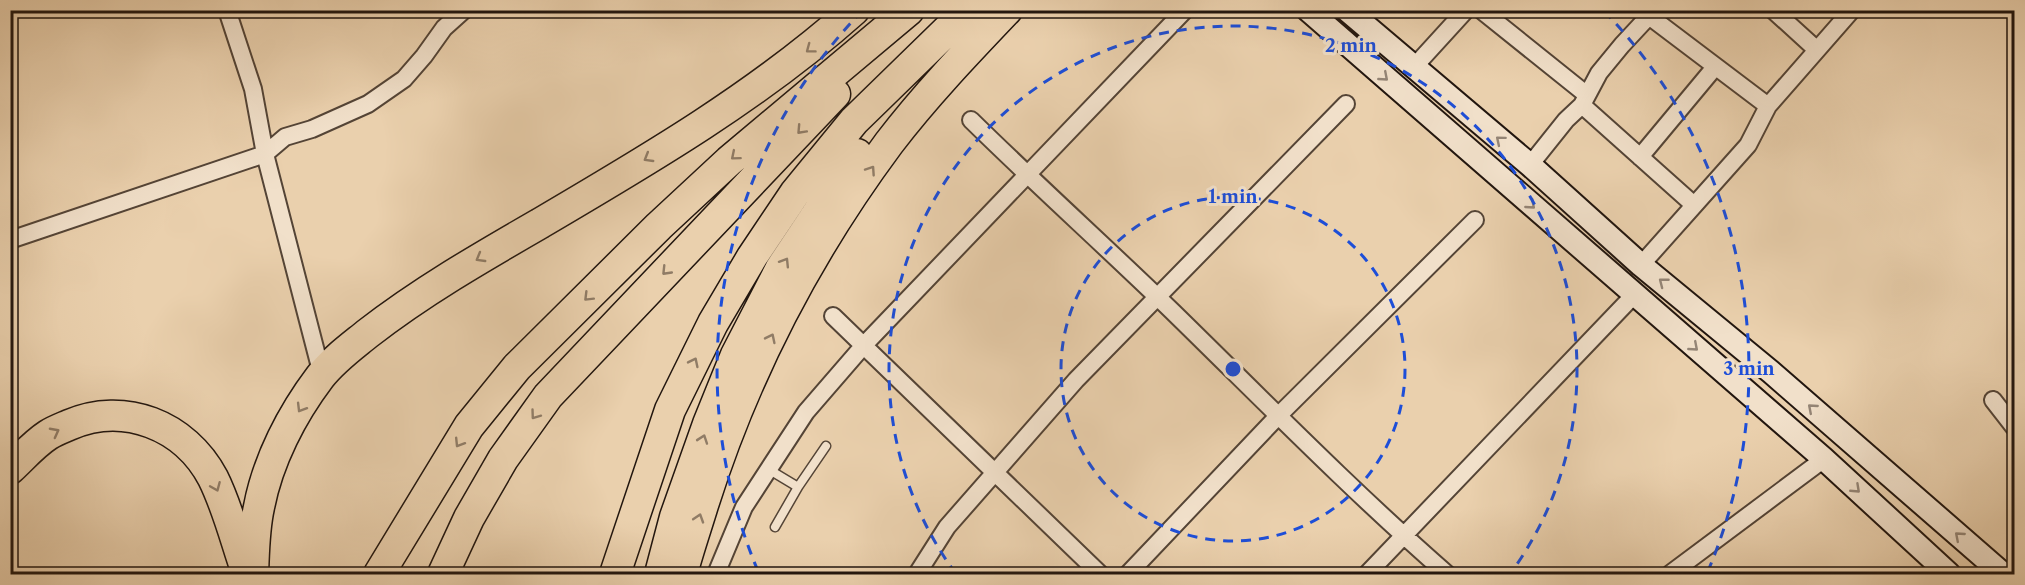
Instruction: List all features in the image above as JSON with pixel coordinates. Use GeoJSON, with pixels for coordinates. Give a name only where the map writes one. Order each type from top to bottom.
{"type":"FeatureCollection","features":[{"type":"Feature","properties":{"kind":"highway"},"geometry":{"type":"LineString","coordinates":[[253,574],[258,508],[267,475],[283,437],[321,375],[392,314],[448,277],[665,148],[747,95],[816,44],[854,10]]}},
{"type":"Feature","properties":{"kind":"highway"},"geometry":{"type":"LineString","coordinates":[[379,574],[469,426],[517,367],[659,226],[729,161],[911,10]]}},
{"type":"Feature","properties":{"kind":"highway"},"geometry":{"type":"LineString","coordinates":[[443,574],[469,518],[503,459],[548,396],[911,10]]}},
{"type":"Feature","properties":{"kind":"highway"},"geometry":{"type":"LineString","coordinates":[[682,574],[719,454],[748,386],[797,285],[889,143],[946,73],[1007,10]]}},
{"type":"Feature","properties":{"kind":"highway"},"geometry":{"type":"LineString","coordinates":[[615,574],[670,410],[713,323],[752,257],[795,193],[854,121],[962,16]]}},
{"type":"Feature","properties":{"kind":"highway"},"geometry":{"type":"LineString","coordinates":[[660,574],[675,517],[708,424],[736,355],[781,268],[863,145],[962,16]]}},
{"type":"Feature","properties":{"kind":"highway"},"geometry":{"type":"LineString","coordinates":[[10,469],[49,434],[81,420],[113,415],[134,416],[150,421],[183,441],[212,477],[248,574]]}},
{"type":"Feature","properties":{"kind":"main road"},"geometry":{"type":"LineString","coordinates":[[1308,10],[1824,459],[1949,574]]}},
{"type":"Feature","properties":{"kind":"main road"},"geometry":{"type":"LineString","coordinates":[[1347,10],[1530,165],[1641,265],[1772,372],[2003,574]]}},
{"type":"Feature","properties":{"kind":"street"},"geometry":{"type":"LineString","coordinates":[[227,10],[252,89],[265,154],[321,375]]}},
{"type":"Feature","properties":{"kind":"street"},"geometry":{"type":"LineString","coordinates":[[10,240],[265,154],[285,137],[312,129],[368,104],[404,79],[444,28],[464,10]]}},
{"type":"Feature","properties":{"kind":"street"},"geometry":{"type":"LineString","coordinates":[[716,574],[744,507],[807,412],[864,345],[1185,10]]}},
{"type":"Feature","properties":{"kind":"street"},"geometry":{"type":"LineString","coordinates":[[1414,67],[1466,10]]}},
{"type":"Feature","properties":{"kind":"street"},"geometry":{"type":"LineString","coordinates":[[1481,10],[1585,100],[1640,156],[1694,205]]}},
{"type":"Feature","properties":{"kind":"street"},"geometry":{"type":"LineString","coordinates":[[1773,10],[1817,50]]}},
{"type":"Feature","properties":{"kind":"street"},"geometry":{"type":"LineString","coordinates":[[1641,265],[1748,145],[1768,106],[1851,10]]}},
{"type":"Feature","properties":{"kind":"street"},"geometry":{"type":"LineString","coordinates":[[1530,165],[1585,100],[1599,74],[1622,45],[1651,13],[1715,67],[1768,106]]}},
{"type":"Feature","properties":{"kind":"street"},"geometry":{"type":"LineString","coordinates":[[1640,156],[1715,67]]}},
{"type":"Feature","properties":{"kind":"street"},"geometry":{"type":"LineString","coordinates":[[917,574],[946,527],[1076,380],[1346,104]]}},
{"type":"Feature","properties":{"kind":"street"},"geometry":{"type":"LineString","coordinates":[[971,120],[1158,297],[1404,537],[1447,574]]}},
{"type":"Feature","properties":{"kind":"street"},"geometry":{"type":"LineString","coordinates":[[1128,574],[1279,415],[1475,220]]}},
{"type":"Feature","properties":{"kind":"street"},"geometry":{"type":"LineString","coordinates":[[1367,574],[1634,295]]}},
{"type":"Feature","properties":{"kind":"street"},"geometry":{"type":"LineString","coordinates":[[833,316],[1100,574]]}},
{"type":"Feature","properties":{"kind":"street"},"geometry":{"type":"LineString","coordinates":[[1993,400],[2014,427]]}},
{"type":"Feature","properties":{"kind":"street"},"geometry":{"type":"LineString","coordinates":[[1670,574],[1824,459]]}},
{"type":"Feature","properties":{"kind":"lane"},"geometry":{"type":"LineString","coordinates":[[775,527],[798,487],[826,446]]}},
{"type":"Feature","properties":{"kind":"lane"},"geometry":{"type":"LineString","coordinates":[[768,469],[798,487]]}}]}
